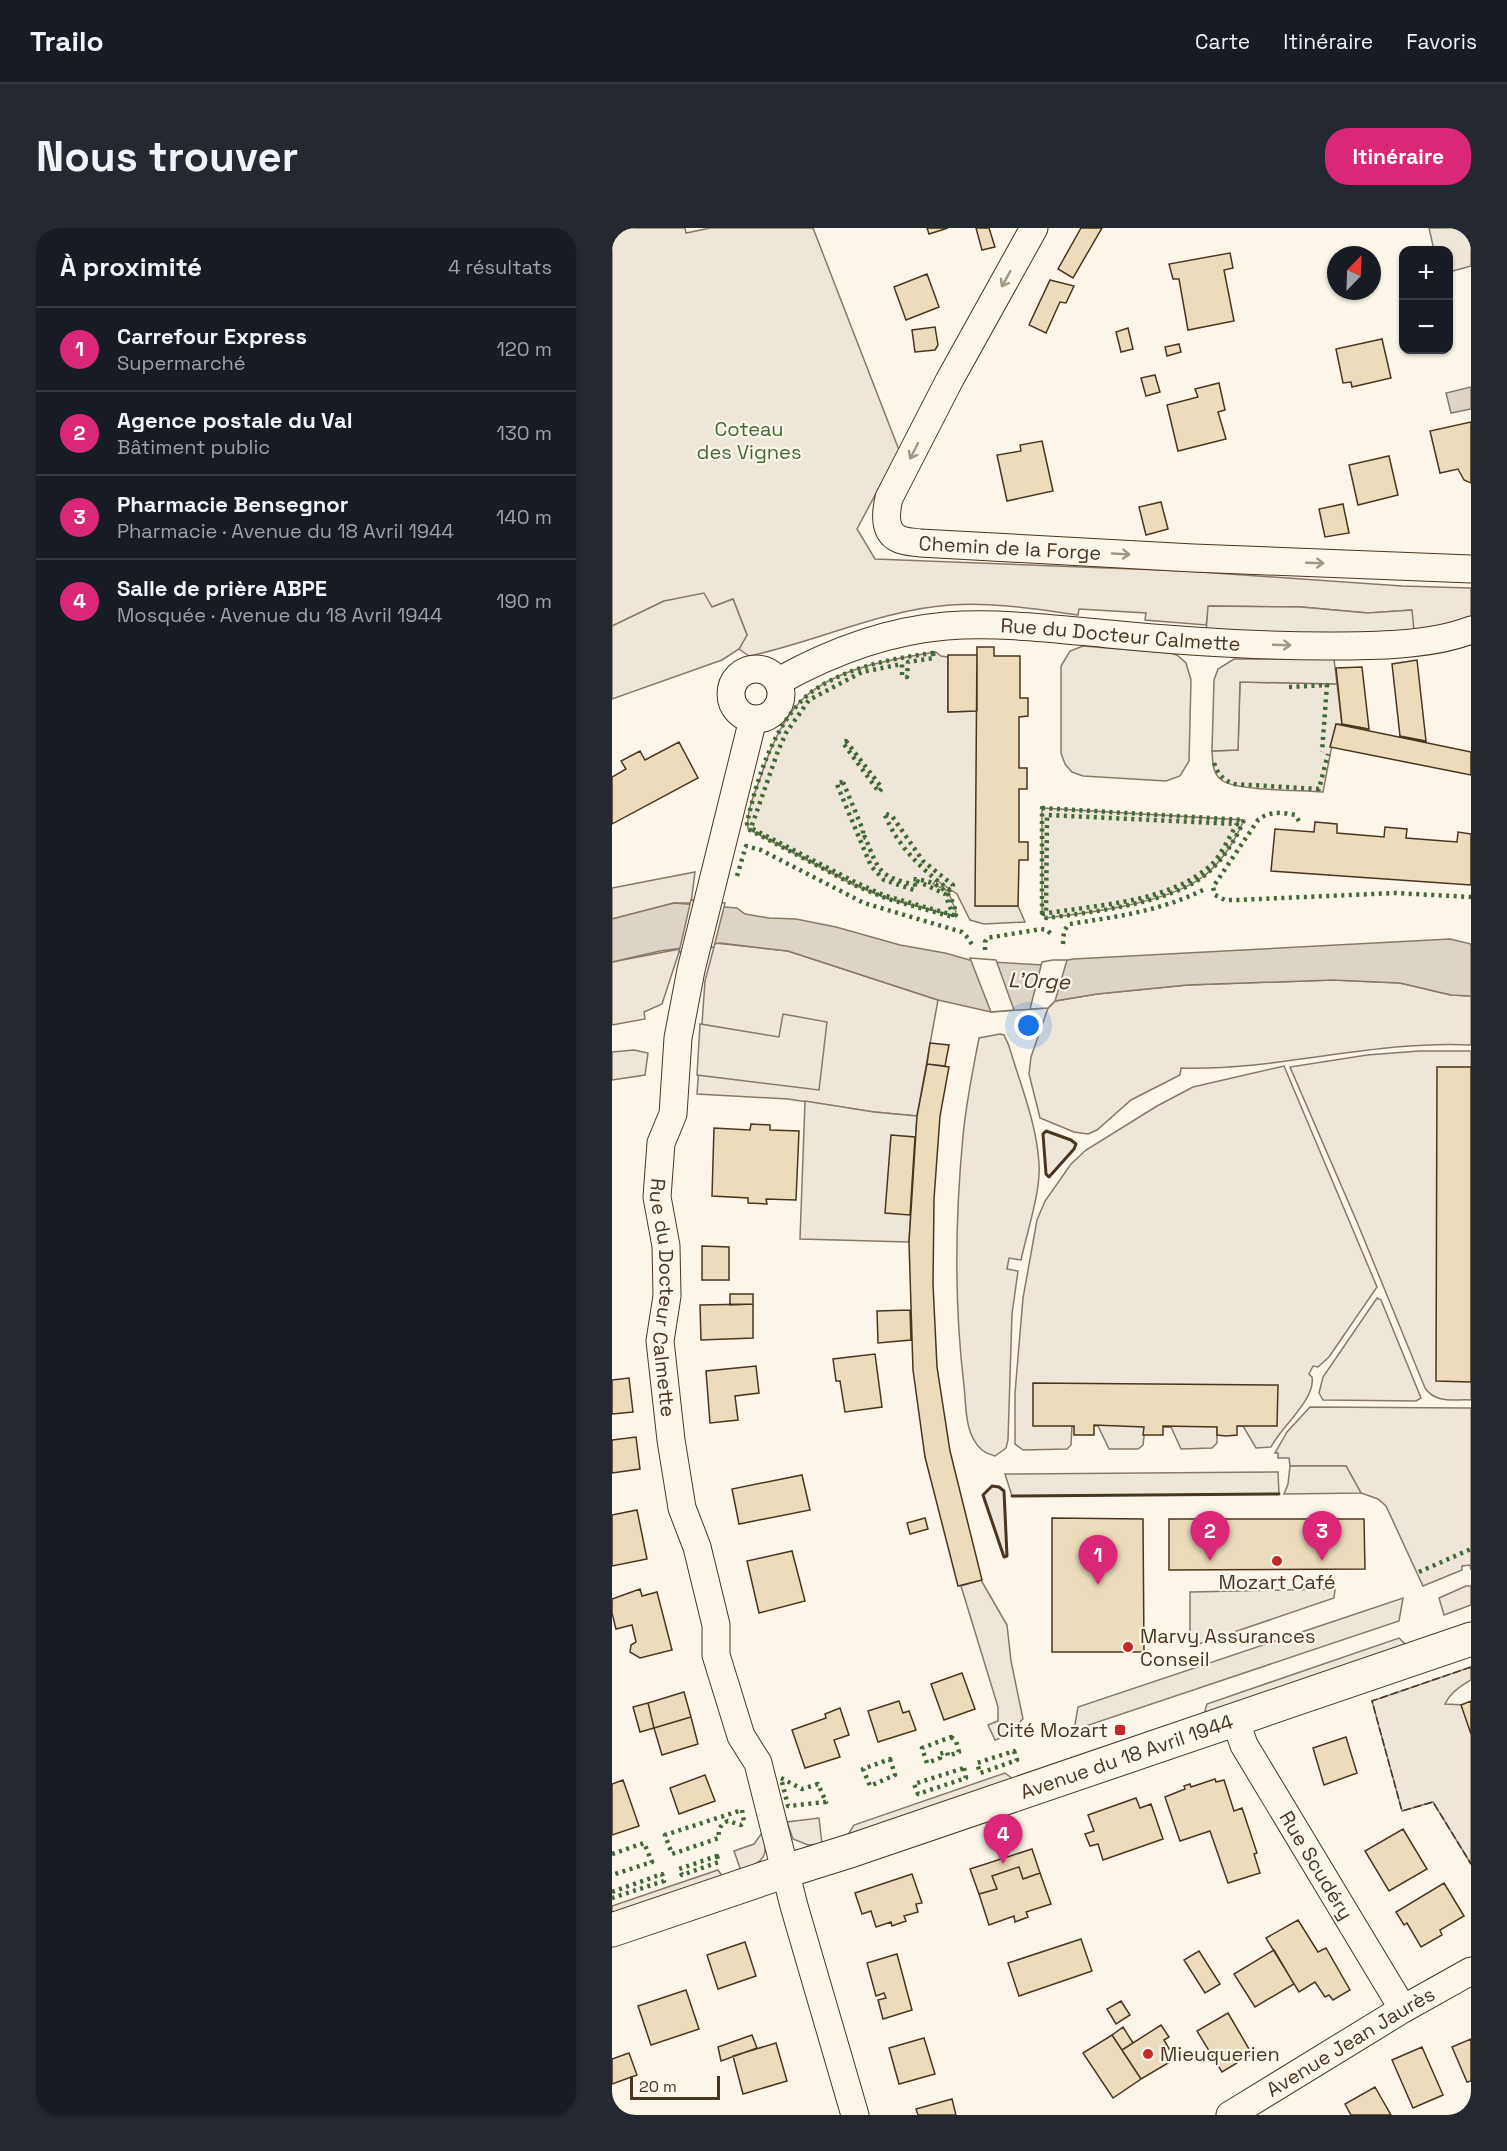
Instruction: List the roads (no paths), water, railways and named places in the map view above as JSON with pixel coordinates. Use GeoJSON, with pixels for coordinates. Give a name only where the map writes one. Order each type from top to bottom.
{"type":"FeatureCollection","features":[{"type":"Feature","properties":{"kind":"street","name":"Chemin de la Forge"},"geometry":{"type":"LineString","coordinates":[[1034,228],[949,381],[889,498],[885,514],[893,534],[900,540],[1193,558],[1471,569]]}},
{"type":"Feature","properties":{"kind":"street","name":"Rue du Docteur Calmette"},"geometry":{"type":"LineString","coordinates":[[778,681],[857,644],[944,627],[1007,625],[1202,642],[1301,646],[1357,646],[1415,642],[1471,630]]}},
{"type":"Feature","properties":{"kind":"street"},"geometry":{"type":"LineString","coordinates":[[757,668],[773,675],[778,681],[781,689],[780,705],[768,716],[753,719],[745,717],[733,704],[732,688],[735,680],[741,674],[757,668]]}},
{"type":"Feature","properties":{"kind":"street","name":"Rue du Docteur Calmette"},"geometry":{"type":"LineString","coordinates":[[753,719],[691,970],[678,1038],[673,1114],[661,1143],[657,1197],[666,1246],[668,1296],[660,1341],[682,1508],[697,1547],[716,1625],[716,1655],[741,1737],[758,1763],[794,1906],[855,2115]]}},
{"type":"Feature","properties":{"kind":"street","name":"Avenue du 18 Avril 1944"},"geometry":{"type":"LineString","coordinates":[[612,1930],[1471,1639]]}},
{"type":"Feature","properties":{"kind":"street","name":"Rue Scudéry"},"geometry":{"type":"LineString","coordinates":[[1235,1719],[1244,1745],[1403,2009]]}},
{"type":"Feature","properties":{"kind":"street","name":"Avenue Jean Jaurès"},"geometry":{"type":"LineString","coordinates":[[1230,2115],[1403,2009],[1471,1971]]}},
{"type":"Feature","properties":{"kind":"water"},"geometry":{"type":"Polygon","coordinates":[[[1471,387],[1471,409],[1451,413],[1446,393],[1471,387]]]}},
{"type":"Feature","properties":{"kind":"water","name":"L'Orge"},"geometry":{"type":"Polygon","coordinates":[[[674,903],[737,908],[745,914],[796,919],[973,961],[1044,965],[1073,959],[1450,939],[1471,944],[1471,996],[1451,995],[1400,983],[1333,980],[1187,985],[1097,994],[1055,1001],[1048,1008],[991,1012],[938,1000],[788,951],[720,943],[660,951],[612,962],[612,919],[674,903]]]}},
{"type":"Feature","properties":{"kind":"place","name":"Agence postale du Val"},"geometry":{"type":"Point","coordinates":[1210,1561]}},
{"type":"Feature","properties":{"kind":"place","name":"Mozart Café"},"geometry":{"type":"Point","coordinates":[1277,1561]}},
{"type":"Feature","properties":{"kind":"place","name":"Pharmacie Bensegnor"},"geometry":{"type":"Point","coordinates":[1322,1561]}},
{"type":"Feature","properties":{"kind":"place","name":"Carrefour Express"},"geometry":{"type":"Point","coordinates":[1098,1585]}},
{"type":"Feature","properties":{"kind":"place","name":"Marvy Assurances Conseil"},"geometry":{"type":"Point","coordinates":[1128,1647]}},
{"type":"Feature","properties":{"kind":"place","name":"Cité Mozart"},"geometry":{"type":"Point","coordinates":[1120,1730]}},
{"type":"Feature","properties":{"kind":"place","name":"Salle de prière ABPE"},"geometry":{"type":"Point","coordinates":[1003,1864]}},
{"type":"Feature","properties":{"kind":"place","name":"Mieuquerien"},"geometry":{"type":"Point","coordinates":[1148,2054]}},
{"type":"Feature","properties":{"kind":"park label","name":"Coteau des Vignes"},"geometry":{"type":"Point","coordinates":[749,440]}}]}
